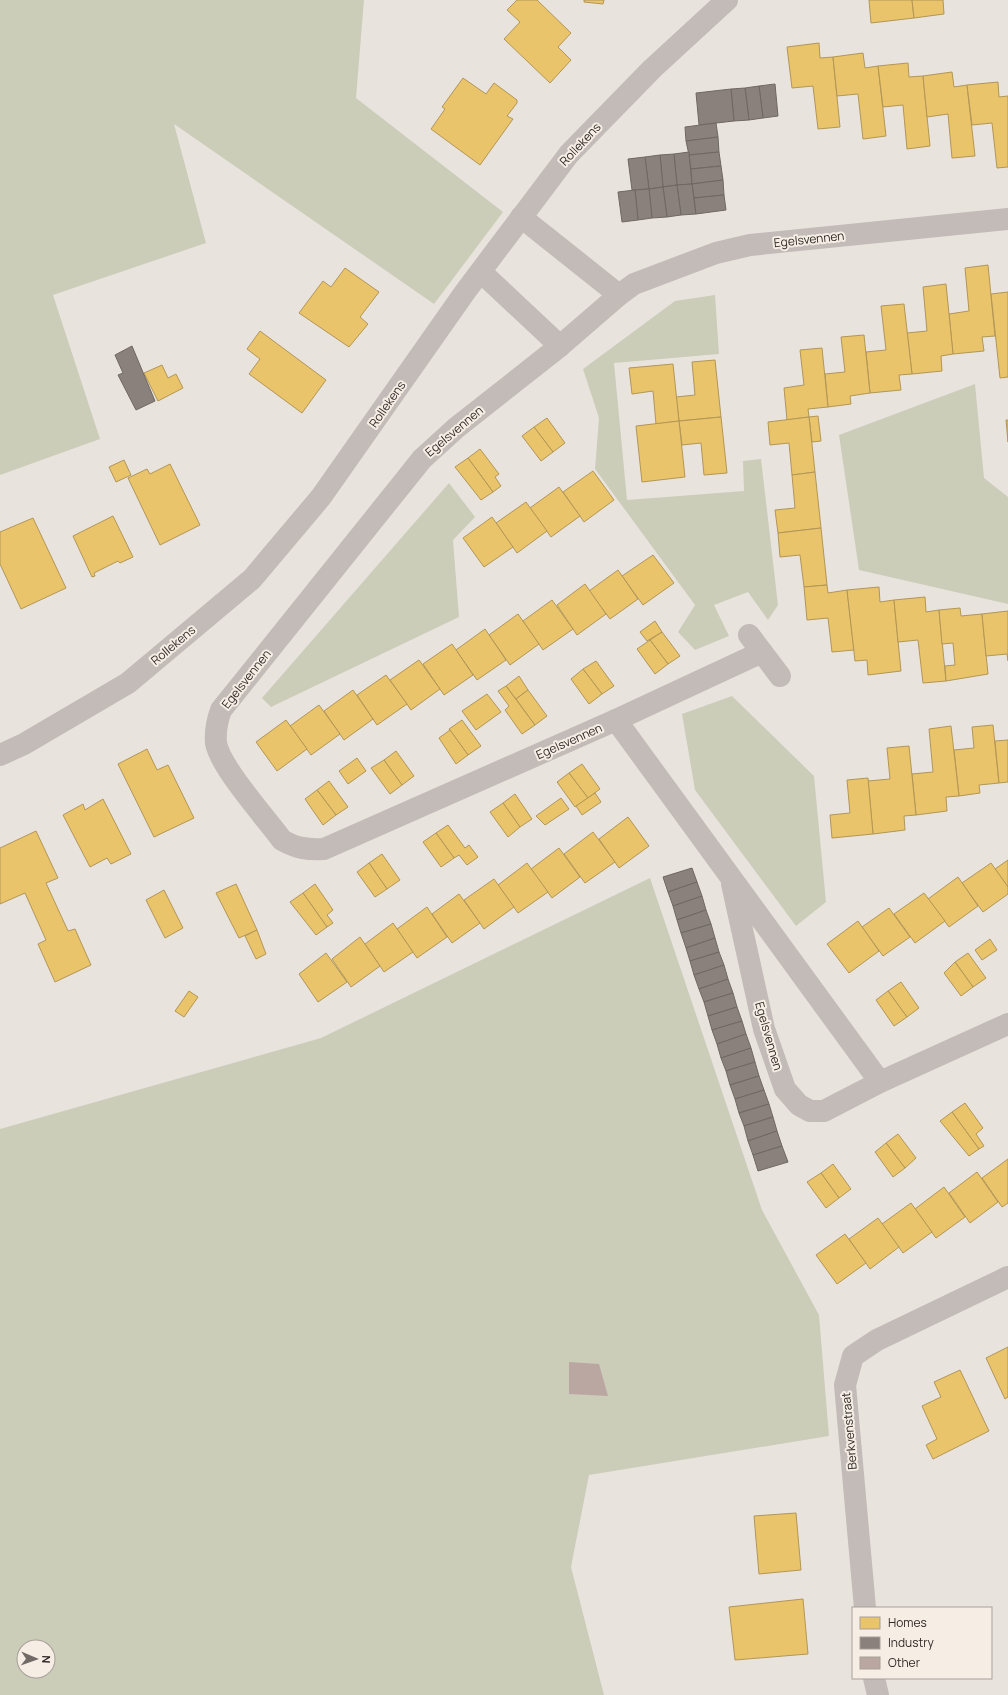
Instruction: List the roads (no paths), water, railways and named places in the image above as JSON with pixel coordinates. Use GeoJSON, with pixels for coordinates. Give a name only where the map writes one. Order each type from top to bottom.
{"type":"FeatureCollection","features":[{"type":"Feature","properties":{"kind":"street","name":"Rollekens"},"geometry":{"type":"LineString","coordinates":[[0,755],[24,744],[128,683],[252,579],[321,497],[521,216],[569,154],[652,69],[728,0]]}},
{"type":"Feature","properties":{"kind":"street"},"geometry":{"type":"LineString","coordinates":[[521,216],[619,295]]}},
{"type":"Feature","properties":{"kind":"street","name":"Egelsvennen"},"geometry":{"type":"LineString","coordinates":[[762,652],[616,720],[324,849],[309,850],[295,848],[282,840],[222,760],[216,743],[216,724],[221,710],[422,459],[456,428],[560,346],[619,295],[634,284],[716,254],[750,245],[1008,219]]}},
{"type":"Feature","properties":{"kind":"street"},"geometry":{"type":"LineString","coordinates":[[481,272],[560,346]]}},
{"type":"Feature","properties":{"kind":"street"},"geometry":{"type":"LineString","coordinates":[[749,635],[780,676]]}},
{"type":"Feature","properties":{"kind":"street","name":"Egelsvennen"},"geometry":{"type":"LineString","coordinates":[[616,720],[880,1082]]}},
{"type":"Feature","properties":{"kind":"street","name":"Egelsvennen"},"geometry":{"type":"LineString","coordinates":[[730,875],[764,1029],[785,1089],[799,1105],[810,1111],[824,1111],[880,1082],[1008,1024]]}},
{"type":"Feature","properties":{"kind":"street","name":"Berkvenstraat"},"geometry":{"type":"LineString","coordinates":[[864,1607],[845,1385],[853,1356],[877,1340],[1008,1277]]}},
{"type":"Feature","properties":{"kind":"street"},"geometry":{"type":"LineString","coordinates":[[874,1679],[878,1695]]}}]}
